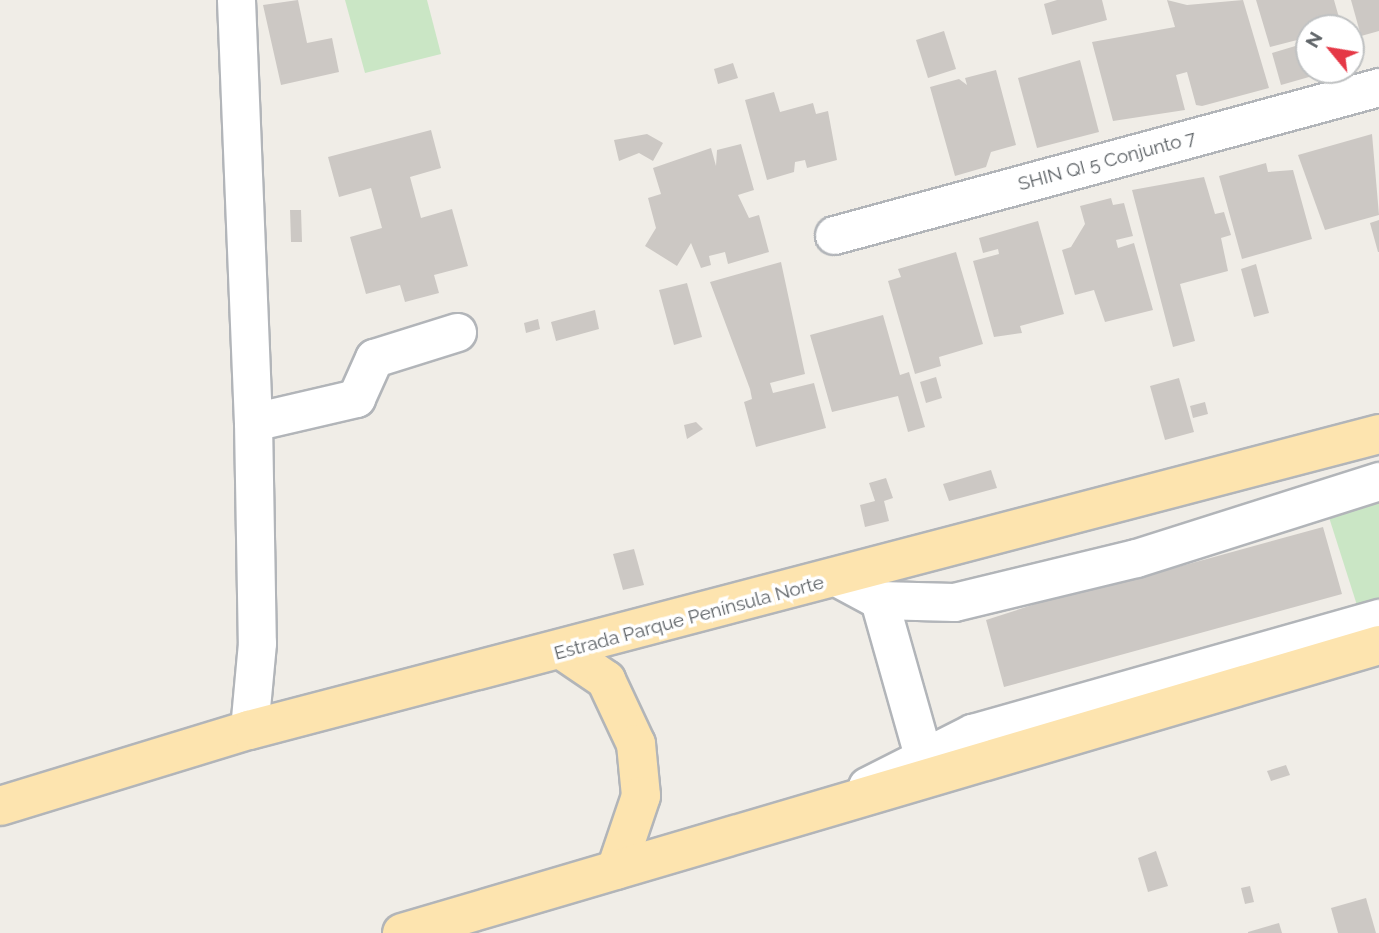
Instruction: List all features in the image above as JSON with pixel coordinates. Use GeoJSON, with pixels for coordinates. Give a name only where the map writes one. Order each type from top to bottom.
{"type":"FeatureCollection","features":[{"type":"Feature","properties":{"kind":"main road","name":"Estrada Parque Península Norte"},"geometry":{"type":"LineString","coordinates":[[0,806],[249,730],[565,652],[1379,434]]}},
{"type":"Feature","properties":{"kind":"main road"},"geometry":{"type":"LineString","coordinates":[[402,933],[616,870],[808,818],[1379,645]]}},
{"type":"Feature","properties":{"kind":"main road"},"geometry":{"type":"LineString","coordinates":[[565,652],[606,680],[636,744],[641,796],[616,870]]}},
{"type":"Feature","properties":{"kind":"street"},"geometry":{"type":"LineString","coordinates":[[236,0],[253,422],[257,643],[249,730]]}},
{"type":"Feature","properties":{"kind":"street","name":"SHIN QI 5 Conjunto 7"},"geometry":{"type":"LineString","coordinates":[[834,235],[1379,88]]}},
{"type":"Feature","properties":{"kind":"street"},"geometry":{"type":"LineString","coordinates":[[253,422],[356,398],[374,358],[457,332]]}},
{"type":"Feature","properties":{"kind":"street"},"geometry":{"type":"LineString","coordinates":[[838,578],[879,600],[954,602],[1136,558],[1379,481]]}},
{"type":"Feature","properties":{"kind":"street"},"geometry":{"type":"LineString","coordinates":[[879,600],[923,756]]}},
{"type":"Feature","properties":{"kind":"street"},"geometry":{"type":"LineString","coordinates":[[808,818],[923,756],[972,733],[1379,618]]}},
{"type":"Feature","properties":{"kind":"street"},"geometry":{"type":"LineString","coordinates":[[257,643],[290,720]]}},
{"type":"Feature","properties":{"kind":"green space"},"geometry":{"type":"Polygon","coordinates":[[[345,0],[427,0],[441,54],[365,73],[345,0]]]}},
{"type":"Feature","properties":{"kind":"green space"},"geometry":{"type":"Polygon","coordinates":[[[1379,492],[1379,617],[1362,621],[1327,511],[1379,492]]]}},
{"type":"Feature","properties":{"kind":"building"},"geometry":{"type":"Polygon","coordinates":[[[298,0],[307,43],[332,38],[339,72],[281,85],[263,5],[298,0]]]}},
{"type":"Feature","properties":{"kind":"building"},"geometry":{"type":"Polygon","coordinates":[[[1057,0],[1102,0],[1107,20],[1052,35],[1044,4],[1057,0]]]}},
{"type":"Feature","properties":{"kind":"building"},"geometry":{"type":"Polygon","coordinates":[[[1167,0],[1187,5],[1243,0],[1269,88],[1202,106],[1196,105],[1187,72],[1176,75],[1185,110],[1113,121],[1092,42],[1175,27],[1167,0]]]}},
{"type":"Feature","properties":{"kind":"building"},"geometry":{"type":"Polygon","coordinates":[[[1256,0],[1334,0],[1338,14],[1295,14],[1295,41],[1270,47],[1256,0]]]}},
{"type":"Feature","properties":{"kind":"building"},"geometry":{"type":"Polygon","coordinates":[[[1351,0],[1379,0],[1379,31],[1365,35],[1365,14],[1355,14],[1351,0]]]}},
{"type":"Feature","properties":{"kind":"building"},"geometry":{"type":"Polygon","coordinates":[[[944,31],[956,69],[928,78],[916,40],[944,31]]]}},
{"type":"Feature","properties":{"kind":"building"},"geometry":{"type":"Polygon","coordinates":[[[1295,46],[1295,81],[1281,85],[1272,53],[1295,46]]]}},
{"type":"Feature","properties":{"kind":"building"},"geometry":{"type":"Polygon","coordinates":[[[1080,60],[1099,132],[1037,148],[1018,78],[1080,60]]]}},
{"type":"Feature","properties":{"kind":"building"},"geometry":{"type":"Polygon","coordinates":[[[733,63],[738,78],[718,84],[714,69],[733,63]]]}},
{"type":"Feature","properties":{"kind":"building"},"geometry":{"type":"Polygon","coordinates":[[[996,70],[1016,145],[991,152],[986,167],[955,176],[930,87],[959,79],[967,85],[965,78],[996,70]]]}},
{"type":"Feature","properties":{"kind":"building"},"geometry":{"type":"Polygon","coordinates":[[[774,92],[780,112],[813,103],[816,114],[828,111],[837,160],[807,168],[805,160],[795,162],[794,172],[767,180],[745,100],[774,92]]]}},
{"type":"Feature","properties":{"kind":"building"},"geometry":{"type":"Polygon","coordinates":[[[431,130],[441,168],[410,177],[421,218],[452,209],[468,266],[434,275],[439,293],[405,302],[400,285],[366,294],[350,237],[382,228],[371,188],[339,197],[328,157],[431,130]]]}},
{"type":"Feature","properties":{"kind":"building"},"geometry":{"type":"Polygon","coordinates":[[[647,134],[663,143],[653,161],[639,153],[619,161],[614,140],[647,134]]]}},
{"type":"Feature","properties":{"kind":"building"},"geometry":{"type":"Polygon","coordinates":[[[1372,134],[1379,215],[1325,230],[1298,155],[1372,134]]]}},
{"type":"Feature","properties":{"kind":"building"},"geometry":{"type":"Polygon","coordinates":[[[741,144],[754,190],[738,195],[749,218],[759,215],[769,252],[728,264],[725,252],[709,256],[711,265],[701,268],[691,243],[677,266],[645,246],[656,228],[648,198],[661,194],[653,168],[711,148],[716,166],[717,150],[741,144]]]}},
{"type":"Feature","properties":{"kind":"building"},"geometry":{"type":"Polygon","coordinates":[[[1266,163],[1268,172],[1293,170],[1312,239],[1242,259],[1219,176],[1266,163]]]}},
{"type":"Feature","properties":{"kind":"building"},"geometry":{"type":"Polygon","coordinates":[[[1204,177],[1215,214],[1224,212],[1231,235],[1221,238],[1228,271],[1180,284],[1195,341],[1173,347],[1132,190],[1204,177]]]}},
{"type":"Feature","properties":{"kind":"building"},"geometry":{"type":"Polygon","coordinates":[[[1111,198],[1113,205],[1124,203],[1133,236],[1116,240],[1118,248],[1134,243],[1153,310],[1105,322],[1094,290],[1075,295],[1062,250],[1071,247],[1085,224],[1080,206],[1111,198]]]}},
{"type":"Feature","properties":{"kind":"building"},"geometry":{"type":"Polygon","coordinates":[[[290,210],[301,210],[302,242],[291,242],[290,210]]]}},
{"type":"Feature","properties":{"kind":"building"},"geometry":{"type":"Polygon","coordinates":[[[1379,220],[1379,252],[1378,252],[1370,223],[1379,220]]]}},
{"type":"Feature","properties":{"kind":"building"},"geometry":{"type":"Polygon","coordinates":[[[1038,221],[1064,314],[1020,326],[1022,333],[994,337],[973,261],[999,254],[998,249],[983,253],[979,238],[1038,221]]]}},
{"type":"Feature","properties":{"kind":"building"},"geometry":{"type":"Polygon","coordinates":[[[956,252],[983,344],[939,357],[941,366],[915,374],[888,281],[901,277],[898,269],[956,252]]]}},
{"type":"Feature","properties":{"kind":"building"},"geometry":{"type":"Polygon","coordinates":[[[781,262],[805,374],[770,383],[773,393],[814,383],[826,428],[756,447],[744,402],[752,399],[750,389],[710,282],[781,262]]]}},
{"type":"Feature","properties":{"kind":"building"},"geometry":{"type":"Polygon","coordinates":[[[1256,264],[1269,313],[1254,317],[1241,269],[1256,264]]]}},
{"type":"Feature","properties":{"kind":"building"},"geometry":{"type":"Polygon","coordinates":[[[687,283],[702,337],[674,345],[659,290],[687,283]]]}},
{"type":"Feature","properties":{"kind":"building"},"geometry":{"type":"Polygon","coordinates":[[[595,310],[599,329],[556,341],[551,322],[595,310]]]}},
{"type":"Feature","properties":{"kind":"building"},"geometry":{"type":"Polygon","coordinates":[[[883,315],[900,375],[909,372],[925,427],[908,432],[898,396],[832,412],[810,335],[883,315]]]}},
{"type":"Feature","properties":{"kind":"building"},"geometry":{"type":"Polygon","coordinates":[[[538,319],[540,329],[526,333],[524,323],[538,319]]]}},
{"type":"Feature","properties":{"kind":"building"},"geometry":{"type":"Polygon","coordinates":[[[936,377],[942,398],[926,403],[920,382],[936,377]]]}},
{"type":"Feature","properties":{"kind":"building"},"geometry":{"type":"Polygon","coordinates":[[[1179,378],[1194,432],[1165,440],[1150,386],[1179,378]]]}},
{"type":"Feature","properties":{"kind":"building"},"geometry":{"type":"Polygon","coordinates":[[[1205,402],[1208,414],[1193,418],[1190,406],[1205,402]]]}},
{"type":"Feature","properties":{"kind":"building"},"geometry":{"type":"Polygon","coordinates":[[[696,422],[703,429],[687,439],[684,425],[696,422]]]}},
{"type":"Feature","properties":{"kind":"building"},"geometry":{"type":"Polygon","coordinates":[[[991,470],[997,488],[949,501],[943,484],[991,470]]]}},
{"type":"Feature","properties":{"kind":"building"},"geometry":{"type":"Polygon","coordinates":[[[886,478],[893,498],[884,501],[889,521],[865,527],[860,505],[875,501],[869,483],[886,478]]]}},
{"type":"Feature","properties":{"kind":"building"},"geometry":{"type":"Polygon","coordinates":[[[1323,527],[1342,594],[1004,687],[986,620],[1125,575],[1127,581],[1323,527]]]}},
{"type":"Feature","properties":{"kind":"building"},"geometry":{"type":"Polygon","coordinates":[[[634,549],[644,585],[623,590],[613,554],[634,549]]]}},
{"type":"Feature","properties":{"kind":"building"},"geometry":{"type":"Polygon","coordinates":[[[1286,765],[1290,775],[1271,781],[1267,771],[1286,765]]]}},
{"type":"Feature","properties":{"kind":"building"},"geometry":{"type":"Polygon","coordinates":[[[1156,851],[1168,886],[1148,892],[1138,858],[1156,851]]]}},
{"type":"Feature","properties":{"kind":"building"},"geometry":{"type":"Polygon","coordinates":[[[1250,886],[1254,902],[1245,904],[1241,888],[1250,886]]]}},
{"type":"Feature","properties":{"kind":"building"},"geometry":{"type":"Polygon","coordinates":[[[1366,898],[1376,933],[1338,933],[1331,908],[1366,898]]]}},
{"type":"Feature","properties":{"kind":"building"},"geometry":{"type":"Polygon","coordinates":[[[1279,923],[1282,933],[1248,933],[1248,932],[1279,923]]]}}]}
